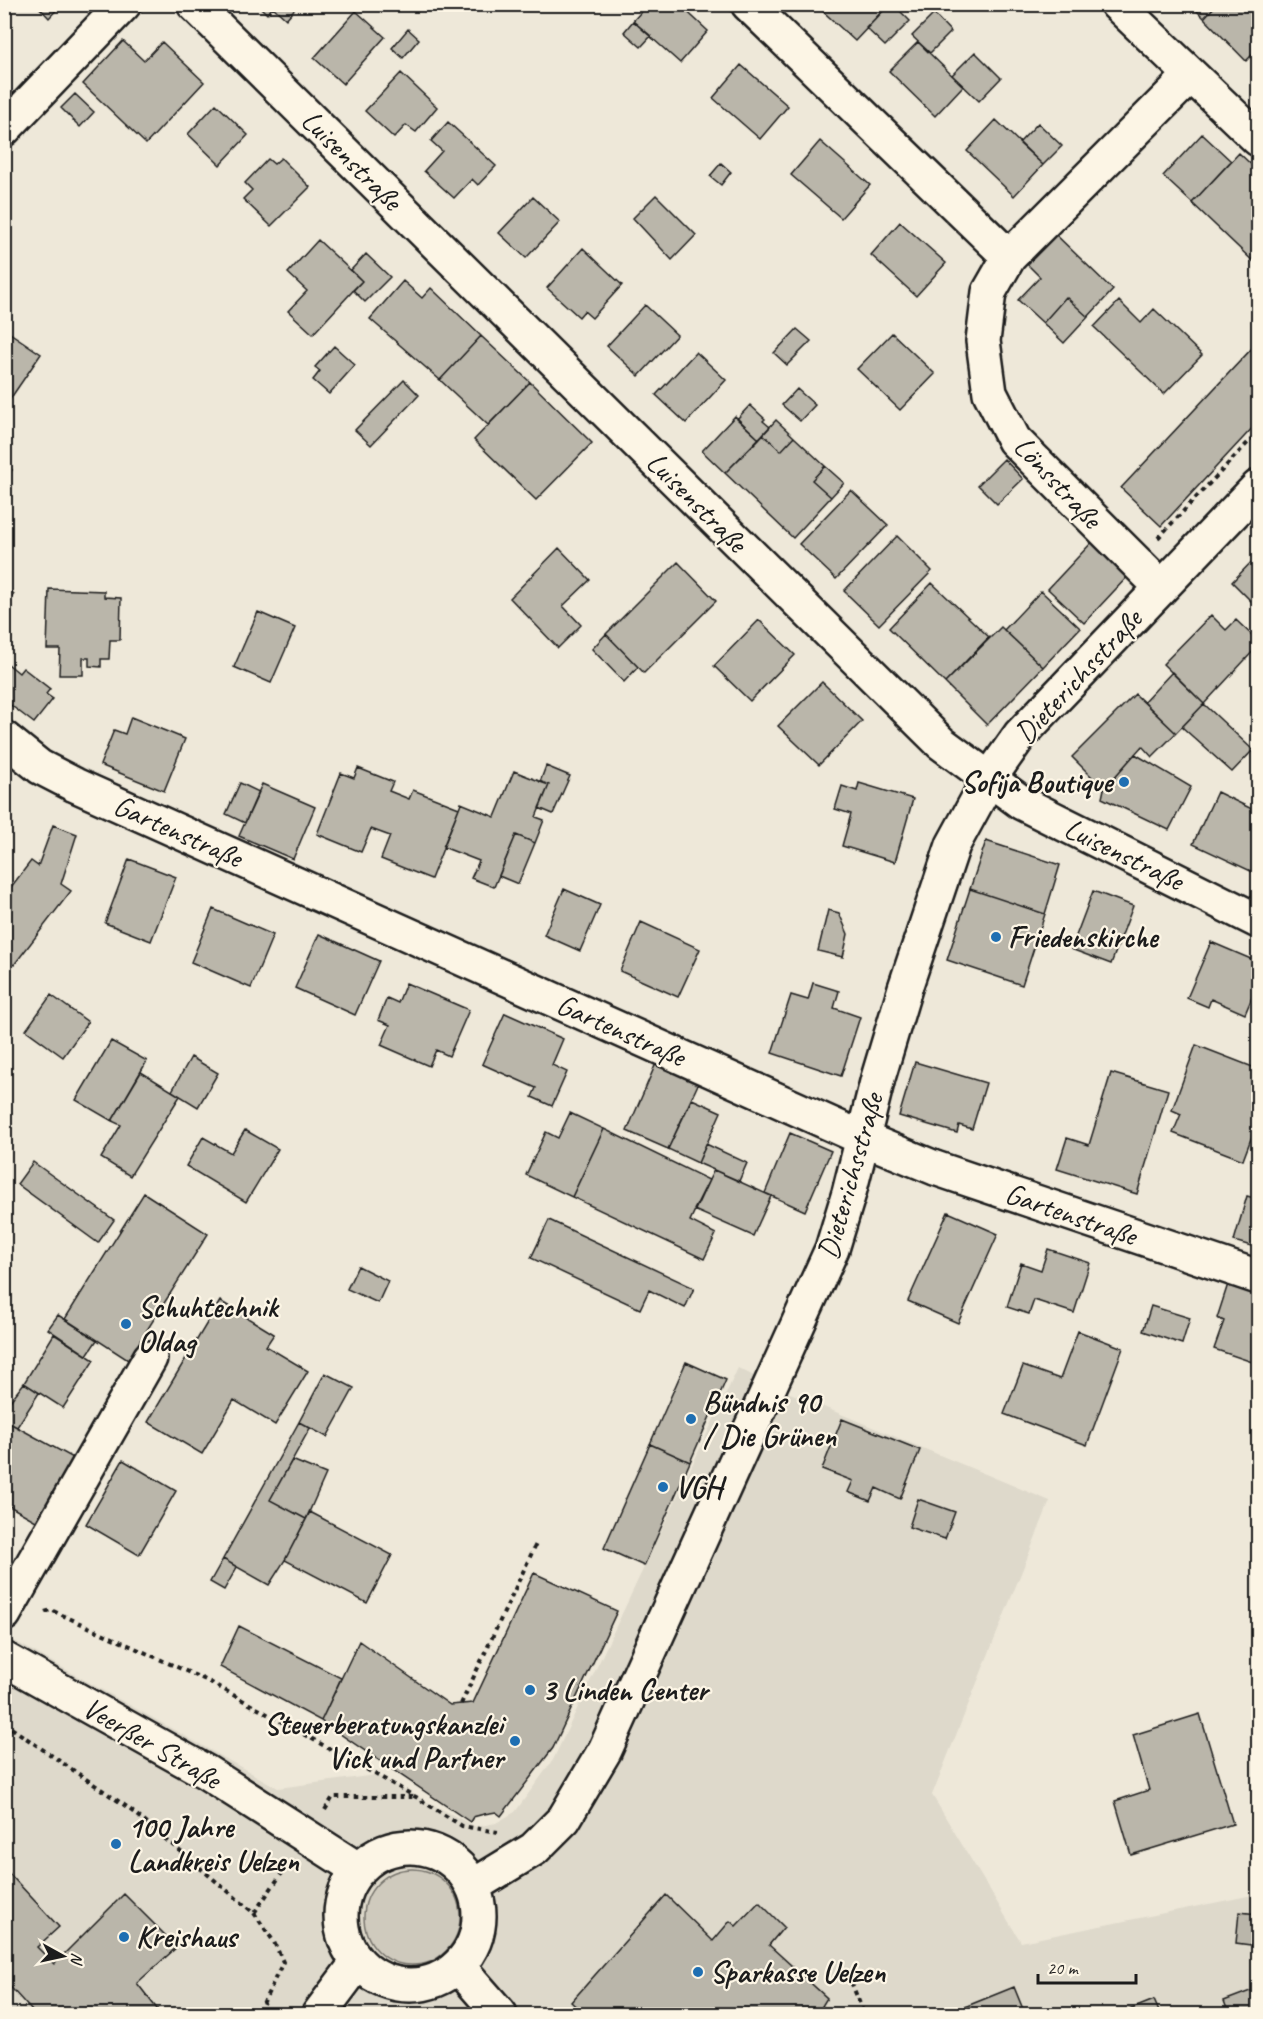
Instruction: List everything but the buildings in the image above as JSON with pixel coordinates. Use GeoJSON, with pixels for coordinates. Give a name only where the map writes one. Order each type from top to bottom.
{"type":"FeatureCollection","features":[{"type":"Feature","properties":{"kind":"street"},"geometry":{"type":"LineString","coordinates":[[4,129],[124,4]]}},
{"type":"Feature","properties":{"kind":"street","name":"Luisenstraße"},"geometry":{"type":"LineString","coordinates":[[194,4],[941,743],[1022,803],[1258,921]]}},
{"type":"Feature","properties":{"kind":"street"},"geometry":{"type":"LineString","coordinates":[[748,4],[1009,257]]}},
{"type":"Feature","properties":{"kind":"street"},"geometry":{"type":"LineString","coordinates":[[1117,4],[1258,139]]}},
{"type":"Feature","properties":{"kind":"street","name":"Lönsstraße"},"geometry":{"type":"LineString","coordinates":[[1161,587],[1014,440],[990,393],[983,341],[989,292],[1009,257],[1190,76]]}},
{"type":"Feature","properties":{"kind":"street","name":"Dieterichsstraße"},"geometry":{"type":"LineString","coordinates":[[473,1886],[534,1849],[564,1819],[605,1750],[832,1249],[905,988],[953,845],[989,779],[1020,735],[1258,487]]}},
{"type":"Feature","properties":{"kind":"street","name":"Gartenstraße"},"geometry":{"type":"LineString","coordinates":[[4,738],[40,767],[75,785],[862,1138],[935,1168],[1258,1277]]}},
{"type":"Feature","properties":{"kind":"street"},"geometry":{"type":"LineString","coordinates":[[6,1611],[150,1358]]}},
{"type":"Feature","properties":{"kind":"street","name":"Veerßer Straße"},"geometry":{"type":"LineString","coordinates":[[4,1659],[206,1772],[359,1870]]}},
{"type":"Feature","properties":{"kind":"street"},"geometry":{"type":"LineString","coordinates":[[403,1847],[420,1847],[436,1852],[451,1860],[463,1871],[473,1886],[480,1919],[477,1937],[469,1953],[445,1976],[415,1985],[384,1980],[358,1962],[348,1945],[342,1926],[342,1906],[348,1887],[359,1870],[371,1859],[386,1851],[403,1847]]}},
{"type":"Feature","properties":{"kind":"street"},"geometry":{"type":"LineString","coordinates":[[319,2014],[358,1962]]}},
{"type":"Feature","properties":{"kind":"street"},"geometry":{"type":"LineString","coordinates":[[458,1966],[500,2014]]}},
{"type":"Feature","properties":{"kind":"path"},"geometry":{"type":"LineString","coordinates":[[1135,562],[1258,432]]}},
{"type":"Feature","properties":{"kind":"path"},"geometry":{"type":"LineString","coordinates":[[461,1704],[536,1544]]}},
{"type":"Feature","properties":{"kind":"path"},"geometry":{"type":"LineString","coordinates":[[6,1611],[26,1617],[51,1611],[210,1682],[417,1797],[462,1826],[498,1830],[516,1861]]}},
{"type":"Feature","properties":{"kind":"path"},"geometry":{"type":"LineString","coordinates":[[4,1723],[127,1807],[254,1913],[274,1942],[283,1962],[258,2014]]}},
{"type":"Feature","properties":{"kind":"path"},"geometry":{"type":"LineString","coordinates":[[254,1913],[308,1838],[333,1797],[417,1797]]}},
{"type":"Feature","properties":{"kind":"path"},"geometry":{"type":"LineString","coordinates":[[848,1974],[864,2014]]}},
{"type":"Feature","properties":{"kind":"shaded area"},"geometry":{"type":"Polygon","coordinates":[[[738,1368],[778,1388],[1050,1501],[932,1795],[1021,1942],[1258,1894],[1258,2014],[5,2014],[4,1635],[278,1788],[376,1775],[476,1827],[496,1823],[515,1812],[553,1760],[738,1368]]]}},
{"type":"Feature","properties":{"kind":"shaded area"},"geometry":{"type":"Polygon","coordinates":[[[412,1869],[430,1872],[446,1883],[457,1899],[460,1917],[457,1935],[446,1951],[430,1962],[412,1965],[394,1962],[378,1951],[367,1935],[364,1917],[367,1899],[378,1883],[394,1872],[412,1869]]]}},
{"type":"Feature","properties":{"kind":"place","name":"Sofija Boutique"},"geometry":{"type":"Point","coordinates":[1124,782]}},
{"type":"Feature","properties":{"kind":"place","name":"Friedenskirche"},"geometry":{"type":"Point","coordinates":[996,937]}},
{"type":"Feature","properties":{"kind":"place","name":"Schuhtechnik Oldag"},"geometry":{"type":"Point","coordinates":[126,1324]}},
{"type":"Feature","properties":{"kind":"place","name":"Bündnis 90 / Die Grünen"},"geometry":{"type":"Point","coordinates":[691,1419]}},
{"type":"Feature","properties":{"kind":"place","name":"VGH"},"geometry":{"type":"Point","coordinates":[663,1487]}},
{"type":"Feature","properties":{"kind":"place","name":"3 Linden Center"},"geometry":{"type":"Point","coordinates":[530,1690]}},
{"type":"Feature","properties":{"kind":"place","name":"Steuerberatungskanzlei Vick und Partner"},"geometry":{"type":"Point","coordinates":[515,1741]}},
{"type":"Feature","properties":{"kind":"place","name":"100 Jahre Landkreis Uelzen"},"geometry":{"type":"Point","coordinates":[116,1844]}},
{"type":"Feature","properties":{"kind":"place","name":"Kreishaus"},"geometry":{"type":"Point","coordinates":[124,1937]}},
{"type":"Feature","properties":{"kind":"place","name":"Sparkasse Uelzen"},"geometry":{"type":"Point","coordinates":[698,1972]}}]}
